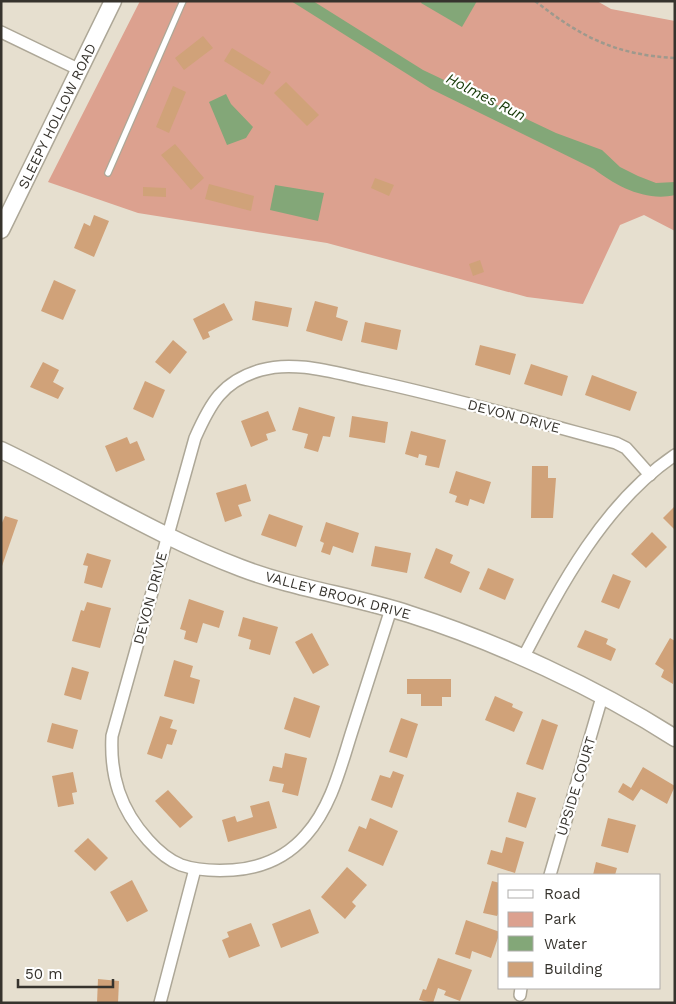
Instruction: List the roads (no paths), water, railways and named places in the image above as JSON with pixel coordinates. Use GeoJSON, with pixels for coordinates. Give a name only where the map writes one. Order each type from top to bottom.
{"type":"FeatureCollection","features":[{"type":"Feature","properties":{"kind":"street","name":"SLEEPY HOLLOW ROAD"},"geometry":{"type":"LineString","coordinates":[[1,230],[113,1]]}},
{"type":"Feature","properties":{"kind":"street"},"geometry":{"type":"LineString","coordinates":[[1,32],[80,70]]}},
{"type":"Feature","properties":{"kind":"street","name":"DEVON DRIVE"},"geometry":{"type":"LineString","coordinates":[[390,609],[338,775],[319,819],[290,850],[261,865],[240,869],[208,871],[195,869],[171,860],[138,829],[119,795],[111,760],[117,713],[195,438],[209,406],[229,386],[258,371],[272,367],[300,367],[420,391],[616,443],[626,448],[650,476]]}},
{"type":"Feature","properties":{"kind":"street","name":"VALLEY BROOK DRIVE"},"geometry":{"type":"LineString","coordinates":[[1,450],[166,537],[243,569],[390,609],[460,632],[523,658],[602,697],[675,738]]}},
{"type":"Feature","properties":{"kind":"street"},"geometry":{"type":"LineString","coordinates":[[523,658],[577,561],[612,514],[650,476],[675,455]]}},
{"type":"Feature","properties":{"kind":"street","name":"UPSIDE COURT"},"geometry":{"type":"LineString","coordinates":[[550,874],[602,697]]}},
{"type":"Feature","properties":{"kind":"street"},"geometry":{"type":"LineString","coordinates":[[160,1003],[195,869]]}},
{"type":"Feature","properties":{"kind":"lane"},"geometry":{"type":"LineString","coordinates":[[108,173],[183,1]]}},
{"type":"Feature","properties":{"kind":"water"},"geometry":{"type":"Polygon","coordinates":[[[291,1],[313,1],[423,70],[556,133],[602,150],[620,167],[638,176],[656,183],[675,182],[675,195],[653,196],[622,187],[594,169],[431,89],[291,1]]]}},
{"type":"Feature","properties":{"kind":"water"},"geometry":{"type":"Polygon","coordinates":[[[422,1],[477,1],[462,27],[421,3],[422,1]]]}},
{"type":"Feature","properties":{"kind":"water"},"geometry":{"type":"Polygon","coordinates":[[[226,94],[231,104],[253,127],[246,138],[227,145],[209,102],[226,94]]]}},
{"type":"Feature","properties":{"kind":"water"},"geometry":{"type":"Polygon","coordinates":[[[275,185],[324,193],[318,221],[270,210],[275,185]]]}},
{"type":"Feature","properties":{"kind":"water label","name":"Holmes Run"},"geometry":{"type":"Point","coordinates":[486,97]}}]}
